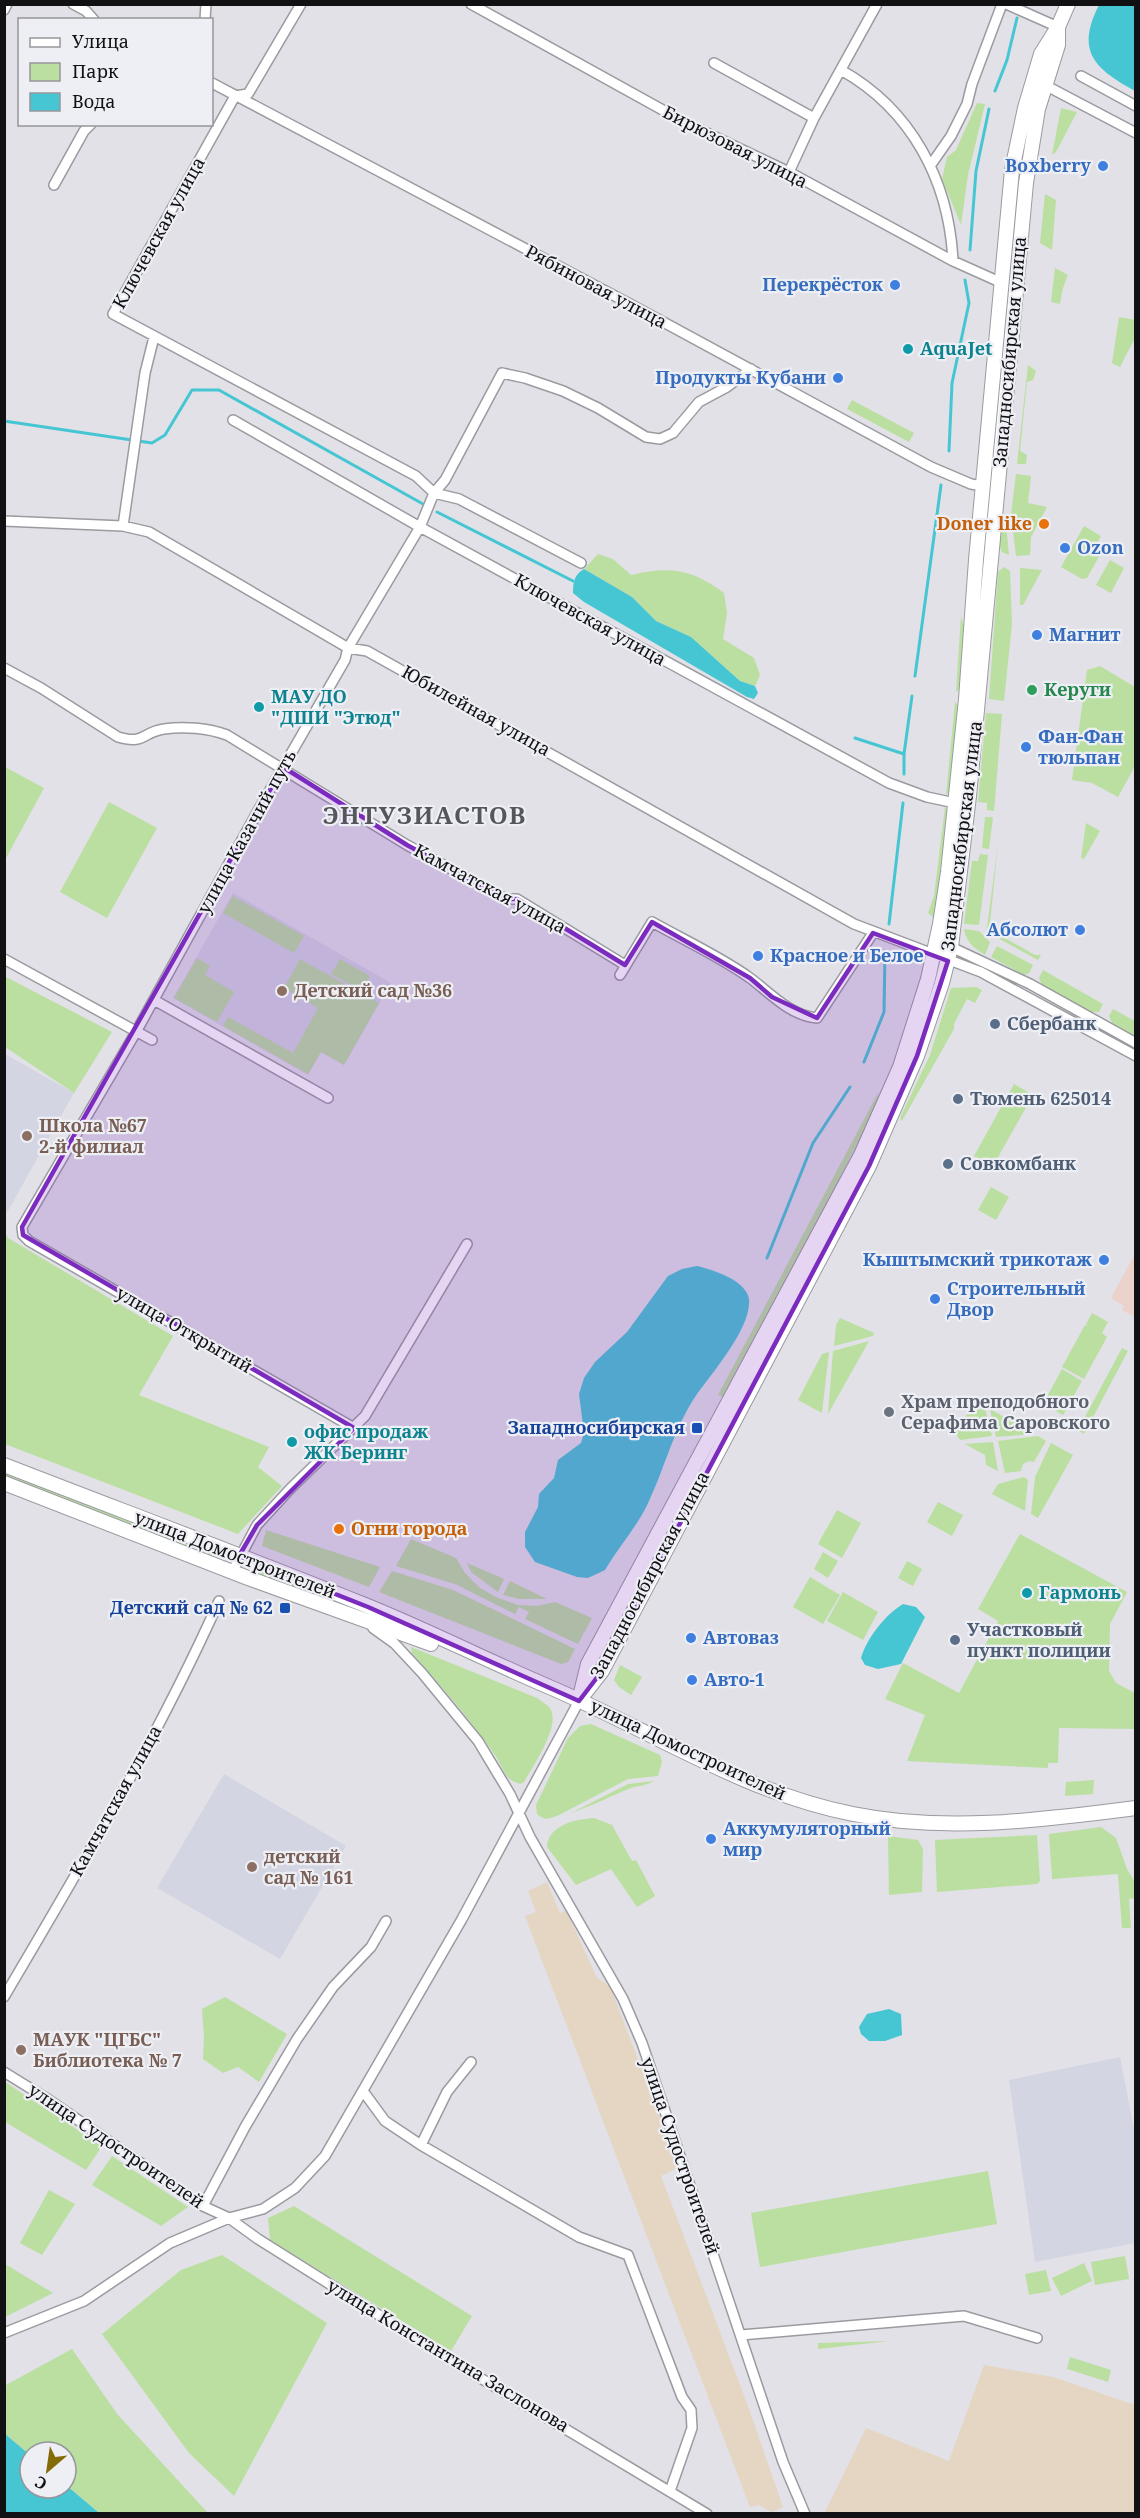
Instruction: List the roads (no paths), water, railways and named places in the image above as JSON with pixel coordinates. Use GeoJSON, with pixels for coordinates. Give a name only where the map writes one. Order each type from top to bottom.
{"type":"FeatureCollection","features":[{"type":"Feature","properties":{"kind":"main road","name":"Западносибирская улица"},"geometry":{"type":"LineString","coordinates":[[579,1701],[602,1671],[869,1166],[917,1056],[948,961],[969,796],[1026,183],[1038,109],[1041,54],[1058,27],[1068,4]]}},
{"type":"Feature","properties":{"kind":"main road","name":"Западносибирская улица"},"geometry":{"type":"LineString","coordinates":[[579,1701],[588,1664],[861,1155],[900,1067],[934,953],[948,872],[966,699],[982,486],[1012,170],[1018,134],[1039,82]]}},
{"type":"Feature","properties":{"kind":"main road","name":"улица Домостроителей"},"geometry":{"type":"LineString","coordinates":[[4,1465],[368,1606],[778,1794],[855,1815],[927,1825],[995,1824],[1136,1808]]}},
{"type":"Feature","properties":{"kind":"main road","name":"улица Домостроителей"},"geometry":{"type":"LineString","coordinates":[[4,1483],[364,1621],[496,1665]]}},
{"type":"Feature","properties":{"kind":"street"},"geometry":{"type":"LineString","coordinates":[[4,10],[7,4]]}},
{"type":"Feature","properties":{"kind":"street"},"geometry":{"type":"LineString","coordinates":[[73,4],[86,11],[92,18]]}},
{"type":"Feature","properties":{"kind":"street"},"geometry":{"type":"LineString","coordinates":[[235,96],[248,94],[301,4]]}},
{"type":"Feature","properties":{"kind":"street","name":"Бирюзовая улица"},"geometry":{"type":"LineString","coordinates":[[471,4],[688,124],[789,172],[953,261],[1002,283]]}},
{"type":"Feature","properties":{"kind":"street"},"geometry":{"type":"LineString","coordinates":[[789,172],[814,118],[877,4]]}},
{"type":"Feature","properties":{"kind":"street"},"geometry":{"type":"LineString","coordinates":[[930,165],[936,153],[951,136],[967,104],[972,84],[1004,4],[1058,27]]}},
{"type":"Feature","properties":{"kind":"street"},"geometry":{"type":"LineString","coordinates":[[714,63],[814,118]]}},
{"type":"Feature","properties":{"kind":"street"},"geometry":{"type":"LineString","coordinates":[[841,70],[866,84],[893,108],[915,139],[941,189],[951,229],[953,261]]}},
{"type":"Feature","properties":{"kind":"street"},"geometry":{"type":"LineString","coordinates":[[1081,76],[1136,106]]}},
{"type":"Feature","properties":{"kind":"street"},"geometry":{"type":"LineString","coordinates":[[1039,82],[1136,133]]}},
{"type":"Feature","properties":{"kind":"street","name":"Рябиновая улица"},"geometry":{"type":"LineString","coordinates":[[213,84],[751,369],[930,467],[971,484],[982,486]]}},
{"type":"Feature","properties":{"kind":"street","name":"Ключевская улица"},"geometry":{"type":"LineString","coordinates":[[235,96],[113,314],[416,476],[434,493],[459,499],[581,563]]}},
{"type":"Feature","properties":{"kind":"street"},"geometry":{"type":"LineString","coordinates":[[54,185],[89,126]]}},
{"type":"Feature","properties":{"kind":"street"},"geometry":{"type":"LineString","coordinates":[[123,526],[145,373],[154,337]]}},
{"type":"Feature","properties":{"kind":"street","name":"улица Казачий путь"},"geometry":{"type":"LineString","coordinates":[[22,1227],[154,1000],[345,660],[348,648],[420,526],[434,493],[445,480],[502,373],[563,391],[598,408],[646,437],[660,439],[673,433],[699,402],[727,387],[751,369]]}},
{"type":"Feature","properties":{"kind":"street","name":"Ключевская улица"},"geometry":{"type":"LineString","coordinates":[[233,420],[420,526],[889,783],[927,797],[955,803]]}},
{"type":"Feature","properties":{"kind":"street","name":"Юбилейная улица"},"geometry":{"type":"LineString","coordinates":[[4,521],[123,526],[149,532],[348,648],[367,651],[873,933],[934,953],[948,961],[981,972],[1136,1056]]}},
{"type":"Feature","properties":{"kind":"street","name":"Камчатская улица"},"geometry":{"type":"LineString","coordinates":[[4,668],[118,737],[141,740],[157,730],[166,728],[213,730],[227,735],[283,767],[407,845],[506,899],[517,899],[625,965]]}},
{"type":"Feature","properties":{"kind":"street"},"geometry":{"type":"LineString","coordinates":[[620,975],[652,922],[750,978],[772,997],[808,1017],[817,1018],[873,933]]}},
{"type":"Feature","properties":{"kind":"street"},"geometry":{"type":"LineString","coordinates":[[934,953],[951,947],[1030,984],[1136,1042]]}},
{"type":"Feature","properties":{"kind":"street"},"geometry":{"type":"LineString","coordinates":[[4,959],[152,1040]]}},
{"type":"Feature","properties":{"kind":"street"},"geometry":{"type":"LineString","coordinates":[[154,1000],[328,1098]]}},
{"type":"Feature","properties":{"kind":"street","name":"улица Открытий"},"geometry":{"type":"LineString","coordinates":[[22,1227],[23,1235],[29,1241],[354,1428]]}},
{"type":"Feature","properties":{"kind":"street"},"geometry":{"type":"LineString","coordinates":[[232,1572],[257,1525],[290,1489],[365,1416],[466,1244]]}},
{"type":"Feature","properties":{"kind":"street","name":"Камчатская улица"},"geometry":{"type":"LineString","coordinates":[[4,1997],[61,1900],[169,1704],[219,1601]]}},
{"type":"Feature","properties":{"kind":"street","name":"улица Судостроителей"},"geometry":{"type":"LineString","coordinates":[[364,1621],[394,1643],[478,1741],[510,1794],[519,1815],[623,1999],[642,2043],[783,2462],[806,2514]]}},
{"type":"Feature","properties":{"kind":"street"},"geometry":{"type":"LineString","coordinates":[[4,2333],[84,2301],[171,2243],[228,2218],[263,2209],[294,2188],[325,2156],[519,1815],[579,1701]]}},
{"type":"Feature","properties":{"kind":"street"},"geometry":{"type":"LineString","coordinates":[[202,2205],[297,2039],[333,1987],[371,1947],[386,1920]]}},
{"type":"Feature","properties":{"kind":"street"},"geometry":{"type":"LineString","coordinates":[[421,2145],[447,2092],[471,2062]]}},
{"type":"Feature","properties":{"kind":"street","name":"улица Судостроителей"},"geometry":{"type":"LineString","coordinates":[[4,2072],[46,2098],[202,2205],[228,2218]]}},
{"type":"Feature","properties":{"kind":"street"},"geometry":{"type":"LineString","coordinates":[[363,2091],[385,2121],[421,2145],[579,2237],[628,2255],[682,2397],[691,2410],[692,2428],[670,2491]]}},
{"type":"Feature","properties":{"kind":"street","name":"улица Константина Заслонова"},"geometry":{"type":"LineString","coordinates":[[228,2218],[452,2361],[707,2514]]}},
{"type":"Feature","properties":{"kind":"street"},"geometry":{"type":"LineString","coordinates":[[741,2335],[964,2316],[1036,2338]]}},
{"type":"Feature","properties":{"kind":"water"},"geometry":{"type":"Polygon","coordinates":[[[1099,5],[1135,5],[1135,91],[1109,75],[1093,57],[1089,47],[1089,35],[1099,5]]]}},
{"type":"Feature","properties":{"kind":"water"},"geometry":{"type":"Polygon","coordinates":[[[584,569],[632,597],[656,621],[691,637],[740,681],[755,686],[758,693],[754,699],[584,602],[573,593],[573,585],[578,574],[584,569]]]}},
{"type":"Feature","properties":{"kind":"water"},"geometry":{"type":"Polygon","coordinates":[[[697,1266],[728,1277],[742,1286],[749,1299],[748,1311],[737,1337],[688,1409],[645,1510],[605,1570],[588,1578],[577,1577],[535,1562],[525,1547],[525,1532],[538,1507],[539,1494],[554,1478],[558,1460],[581,1443],[584,1433],[579,1394],[584,1378],[595,1362],[627,1332],[668,1276],[682,1269],[697,1266]]]}},
{"type":"Feature","properties":{"kind":"water"},"geometry":{"type":"Polygon","coordinates":[[[903,1604],[916,1607],[925,1617],[901,1664],[878,1669],[865,1665],[861,1658],[872,1635],[890,1614],[903,1604]]]}},
{"type":"Feature","properties":{"kind":"water"},"geometry":{"type":"Polygon","coordinates":[[[889,2009],[901,2014],[902,2035],[885,2041],[869,2041],[861,2034],[859,2027],[867,2014],[889,2009]]]}},
{"type":"Feature","properties":{"kind":"water"},"geometry":{"type":"Polygon","coordinates":[[[5,2434],[18,2445],[18,2500],[78,2500],[78,2495],[99,2513],[5,2513],[5,2434]]]}},
{"type":"Feature","properties":{"kind":"waterway"},"geometry":{"type":"LineString","coordinates":[[995,91],[1007,60],[1017,18]]}},
{"type":"Feature","properties":{"kind":"waterway"},"geometry":{"type":"LineString","coordinates":[[970,250],[976,171],[989,109]]}},
{"type":"Feature","properties":{"kind":"waterway"},"geometry":{"type":"LineString","coordinates":[[949,451],[952,383],[969,303],[965,280]]}},
{"type":"Feature","properties":{"kind":"waterway"},"geometry":{"type":"LineString","coordinates":[[4,421],[152,443],[165,435],[192,390],[219,390],[423,504]]}},
{"type":"Feature","properties":{"kind":"waterway"},"geometry":{"type":"LineString","coordinates":[[915,676],[941,485]]}},
{"type":"Feature","properties":{"kind":"waterway"},"geometry":{"type":"LineString","coordinates":[[437,512],[573,581]]}},
{"type":"Feature","properties":{"kind":"waterway"},"geometry":{"type":"LineString","coordinates":[[904,774],[904,754],[912,696]]}},
{"type":"Feature","properties":{"kind":"waterway"},"geometry":{"type":"LineString","coordinates":[[855,738],[904,754]]}},
{"type":"Feature","properties":{"kind":"waterway"},"geometry":{"type":"LineString","coordinates":[[889,924],[903,803]]}},
{"type":"Feature","properties":{"kind":"waterway"},"geometry":{"type":"LineString","coordinates":[[864,1062],[884,1012],[885,951]]}},
{"type":"Feature","properties":{"kind":"waterway"},"geometry":{"type":"LineString","coordinates":[[767,1258],[813,1143],[850,1087]]}},
{"type":"Feature","properties":{"kind":"place","name":"Boxberry"},"geometry":{"type":"Point","coordinates":[1103,166]}},
{"type":"Feature","properties":{"kind":"place","name":"Перекрёсток"},"geometry":{"type":"Point","coordinates":[895,285]}},
{"type":"Feature","properties":{"kind":"place","name":"AquaJet"},"geometry":{"type":"Point","coordinates":[908,349]}},
{"type":"Feature","properties":{"kind":"place","name":"Продукты Кубани"},"geometry":{"type":"Point","coordinates":[838,378]}},
{"type":"Feature","properties":{"kind":"place","name":"Doner like"},"geometry":{"type":"Point","coordinates":[1044,524]}},
{"type":"Feature","properties":{"kind":"place","name":"Ozon"},"geometry":{"type":"Point","coordinates":[1065,548]}},
{"type":"Feature","properties":{"kind":"place","name":"Магнит"},"geometry":{"type":"Point","coordinates":[1037,635]}},
{"type":"Feature","properties":{"kind":"place","name":"Керуги"},"geometry":{"type":"Point","coordinates":[1032,690]}},
{"type":"Feature","properties":{"kind":"place","name":"МАУ ДО \"ДШИ \"Этюд\""},"geometry":{"type":"Point","coordinates":[259,707]}},
{"type":"Feature","properties":{"kind":"place","name":"Фан-Фан тюльпан"},"geometry":{"type":"Point","coordinates":[1026,747]}},
{"type":"Feature","properties":{"kind":"place","name":"Абсолют"},"geometry":{"type":"Point","coordinates":[1080,930]}},
{"type":"Feature","properties":{"kind":"place","name":"Красное и Белое"},"geometry":{"type":"Point","coordinates":[758,956]}},
{"type":"Feature","properties":{"kind":"place","name":"Детский сад №36"},"geometry":{"type":"Point","coordinates":[282,991]}},
{"type":"Feature","properties":{"kind":"place","name":"Сбербанк"},"geometry":{"type":"Point","coordinates":[995,1024]}},
{"type":"Feature","properties":{"kind":"place","name":"Тюмень 625014"},"geometry":{"type":"Point","coordinates":[958,1099]}},
{"type":"Feature","properties":{"kind":"place","name":"Школа №67 2-й филиал"},"geometry":{"type":"Point","coordinates":[27,1136]}},
{"type":"Feature","properties":{"kind":"place","name":"Совкомбанк"},"geometry":{"type":"Point","coordinates":[948,1164]}},
{"type":"Feature","properties":{"kind":"place","name":"Кыштымский трикотаж"},"geometry":{"type":"Point","coordinates":[1104,1260]}},
{"type":"Feature","properties":{"kind":"place","name":"Строительный Двор"},"geometry":{"type":"Point","coordinates":[935,1299]}},
{"type":"Feature","properties":{"kind":"place","name":"Храм преподобного Серафима Саровского"},"geometry":{"type":"Point","coordinates":[889,1412]}},
{"type":"Feature","properties":{"kind":"place","name":"Западносибирская"},"geometry":{"type":"Point","coordinates":[697,1428]}},
{"type":"Feature","properties":{"kind":"place","name":"офис продаж ЖК Беринг"},"geometry":{"type":"Point","coordinates":[292,1442]}},
{"type":"Feature","properties":{"kind":"place","name":"Огни города"},"geometry":{"type":"Point","coordinates":[339,1529]}},
{"type":"Feature","properties":{"kind":"place","name":"Гармонь"},"geometry":{"type":"Point","coordinates":[1027,1593]}},
{"type":"Feature","properties":{"kind":"place","name":"Детский сад № 62"},"geometry":{"type":"Point","coordinates":[285,1608]}},
{"type":"Feature","properties":{"kind":"place","name":"Автоваз"},"geometry":{"type":"Point","coordinates":[691,1638]}},
{"type":"Feature","properties":{"kind":"place","name":"Участковый пункт полиции"},"geometry":{"type":"Point","coordinates":[955,1640]}},
{"type":"Feature","properties":{"kind":"place","name":"Авто-1"},"geometry":{"type":"Point","coordinates":[692,1680]}},
{"type":"Feature","properties":{"kind":"place","name":"Аккумуляторный мир"},"geometry":{"type":"Point","coordinates":[711,1839]}},
{"type":"Feature","properties":{"kind":"place","name":"детский сад № 161"},"geometry":{"type":"Point","coordinates":[252,1867]}},
{"type":"Feature","properties":{"kind":"place","name":"МАУК \"ЦГБС\" Библиотека № 7"},"geometry":{"type":"Point","coordinates":[21,2050]}},
{"type":"Feature","properties":{"kind":"district","name":"ЭНТУЗИАСТОВ"},"geometry":{"type":"Point","coordinates":[425,816]}}]}
